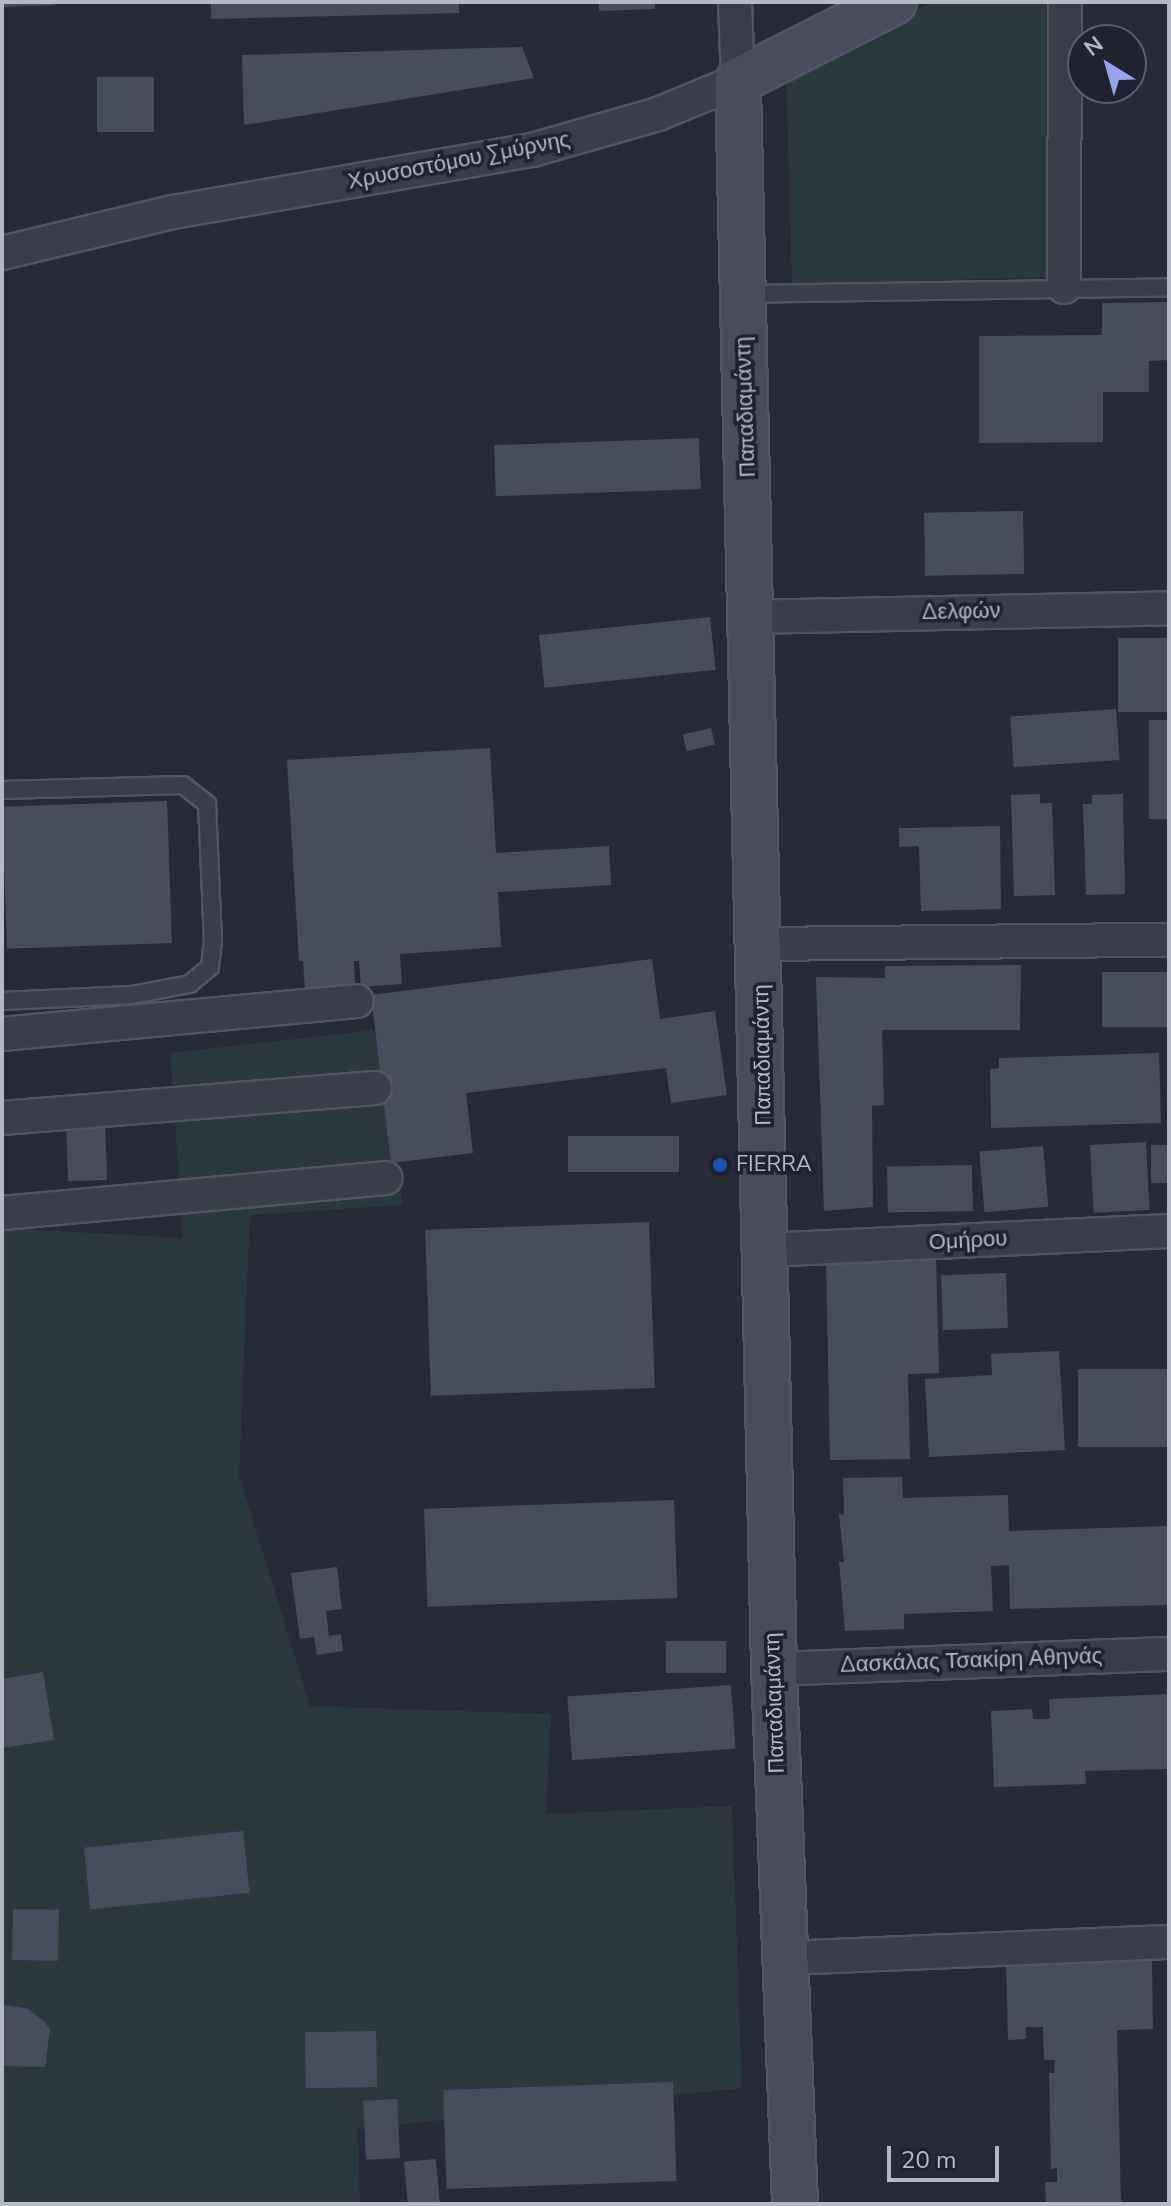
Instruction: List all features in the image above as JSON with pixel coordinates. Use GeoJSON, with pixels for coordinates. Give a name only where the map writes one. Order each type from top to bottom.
{"type":"FeatureCollection","features":[{"type":"Feature","properties":{"kind":"street","name":"Παπαδιαμάντη"},"geometry":{"type":"LineString","coordinates":[[735,2],[761,944],[774,1669],[795,2204]]}},
{"type":"Feature","properties":{"kind":"street","name":"Χρυσοστόμου Σμύρνης"},"geometry":{"type":"LineString","coordinates":[[2,253],[173,212],[532,150],[658,114],[738,81],[894,2]]}},
{"type":"Feature","properties":{"kind":"street"},"geometry":{"type":"LineString","coordinates":[[1064,287],[1065,2]]}},
{"type":"Feature","properties":{"kind":"street","name":"Δελφών"},"geometry":{"type":"LineString","coordinates":[[753,617],[1169,608]]}},
{"type":"Feature","properties":{"kind":"street"},"geometry":{"type":"LineString","coordinates":[[761,944],[1169,940]]}},
{"type":"Feature","properties":{"kind":"street"},"geometry":{"type":"LineString","coordinates":[[2,1034],[356,1001]]}},
{"type":"Feature","properties":{"kind":"street"},"geometry":{"type":"LineString","coordinates":[[2,1118],[375,1088]]}},
{"type":"Feature","properties":{"kind":"street"},"geometry":{"type":"LineString","coordinates":[[2,1213],[385,1178]]}},
{"type":"Feature","properties":{"kind":"street","name":"Ομήρου"},"geometry":{"type":"LineString","coordinates":[[766,1250],[1169,1231]]}},
{"type":"Feature","properties":{"kind":"street","name":"Δασκάλας Τσακίρη Αθηνάς"},"geometry":{"type":"LineString","coordinates":[[774,1669],[1169,1654]]}},
{"type":"Feature","properties":{"kind":"street"},"geometry":{"type":"LineString","coordinates":[[784,1958],[1169,1942]]}},
{"type":"Feature","properties":{"kind":"lane"},"geometry":{"type":"LineString","coordinates":[[742,294],[1169,287]]}},
{"type":"Feature","properties":{"kind":"lane"},"geometry":{"type":"LineString","coordinates":[[2,790],[183,785],[207,804],[213,939],[210,967],[190,984],[131,995],[2,1001]]}},
{"type":"Feature","properties":{"kind":"shaded area"},"geometry":{"type":"Polygon","coordinates":[[[932,2],[1053,2],[1052,277],[792,284],[786,72],[932,2]]]}},
{"type":"Feature","properties":{"kind":"shaded area"},"geometry":{"type":"Polygon","coordinates":[[[375,1030],[403,1205],[250,1215],[239,1475],[310,1706],[551,1714],[546,1814],[732,1806],[742,2088],[358,2129],[360,2204],[2,2204],[2,1228],[183,1238],[170,1053],[375,1030]]]}},
{"type":"Feature","properties":{"kind":"building"},"geometry":{"type":"Polygon","coordinates":[[[2,2],[55,2],[55,5],[2,7],[2,2]]]}},
{"type":"Feature","properties":{"kind":"building"},"geometry":{"type":"Polygon","coordinates":[[[211,2],[459,2],[459,13],[211,19],[211,2]]]}},
{"type":"Feature","properties":{"kind":"building"},"geometry":{"type":"Polygon","coordinates":[[[599,2],[655,2],[655,9],[599,11],[599,2]]]}},
{"type":"Feature","properties":{"kind":"building"},"geometry":{"type":"Polygon","coordinates":[[[522,47],[534,78],[244,125],[242,55],[522,47]]]}},
{"type":"Feature","properties":{"kind":"building"},"geometry":{"type":"Polygon","coordinates":[[[97,77],[154,77],[154,132],[97,132],[97,77]]]}},
{"type":"Feature","properties":{"kind":"building"},"geometry":{"type":"Polygon","coordinates":[[[1169,302],[1169,360],[1149,361],[1149,392],[1103,392],[1103,442],[979,443],[979,336],[1102,335],[1102,303],[1169,302]]]}},
{"type":"Feature","properties":{"kind":"building"},"geometry":{"type":"Polygon","coordinates":[[[699,438],[701,489],[496,496],[494,445],[699,438]]]}},
{"type":"Feature","properties":{"kind":"building"},"geometry":{"type":"Polygon","coordinates":[[[1023,511],[1024,574],[925,576],[924,513],[1023,511]]]}},
{"type":"Feature","properties":{"kind":"building"},"geometry":{"type":"Polygon","coordinates":[[[710,617],[716,670],[544,688],[539,635],[710,617]]]}},
{"type":"Feature","properties":{"kind":"building"},"geometry":{"type":"Polygon","coordinates":[[[1118,638],[1169,638],[1169,712],[1118,712],[1118,638]]]}},
{"type":"Feature","properties":{"kind":"building"},"geometry":{"type":"Polygon","coordinates":[[[1116,709],[1120,760],[1014,767],[1010,716],[1116,709]]]}},
{"type":"Feature","properties":{"kind":"building"},"geometry":{"type":"Polygon","coordinates":[[[1149,720],[1169,720],[1169,819],[1149,819],[1149,720]]]}},
{"type":"Feature","properties":{"kind":"building"},"geometry":{"type":"Polygon","coordinates":[[[711,728],[715,745],[687,751],[683,735],[711,728]]]}},
{"type":"Feature","properties":{"kind":"building"},"geometry":{"type":"Polygon","coordinates":[[[490,748],[496,853],[609,846],[611,885],[498,892],[501,947],[400,954],[402,984],[361,987],[359,961],[354,961],[355,986],[305,989],[303,961],[299,961],[287,760],[490,748]]]}},
{"type":"Feature","properties":{"kind":"building"},"geometry":{"type":"Polygon","coordinates":[[[1040,794],[1040,803],[1052,803],[1055,895],[1014,896],[1011,795],[1040,794]]]}},
{"type":"Feature","properties":{"kind":"building"},"geometry":{"type":"Polygon","coordinates":[[[1123,794],[1125,894],[1086,895],[1083,804],[1092,804],[1092,795],[1123,794]]]}},
{"type":"Feature","properties":{"kind":"building"},"geometry":{"type":"Polygon","coordinates":[[[167,801],[172,943],[7,949],[2,807],[167,801]]]}},
{"type":"Feature","properties":{"kind":"building"},"geometry":{"type":"Polygon","coordinates":[[[1000,826],[1001,909],[921,911],[919,846],[899,847],[899,828],[1000,826]]]}},
{"type":"Feature","properties":{"kind":"building"},"geometry":{"type":"Polygon","coordinates":[[[652,959],[660,1019],[715,1011],[727,1095],[671,1103],[666,1068],[466,1093],[473,1153],[391,1163],[371,995],[652,959]]]}},
{"type":"Feature","properties":{"kind":"building"},"geometry":{"type":"Polygon","coordinates":[[[1021,965],[1020,1030],[882,1030],[884,1105],[872,1106],[873,1207],[824,1211],[816,977],[885,978],[885,966],[1021,965]]]}},
{"type":"Feature","properties":{"kind":"building"},"geometry":{"type":"Polygon","coordinates":[[[1102,972],[1169,972],[1169,1027],[1102,1027],[1102,972]]]}},
{"type":"Feature","properties":{"kind":"building"},"geometry":{"type":"Polygon","coordinates":[[[1159,1053],[1161,1123],[991,1128],[990,1069],[999,1068],[999,1058],[1159,1053]]]}},
{"type":"Feature","properties":{"kind":"building"},"geometry":{"type":"Polygon","coordinates":[[[105,1120],[107,1180],[68,1181],[66,1121],[105,1120]]]}},
{"type":"Feature","properties":{"kind":"building"},"geometry":{"type":"Polygon","coordinates":[[[568,1136],[679,1136],[679,1172],[568,1172],[568,1136]]]}},
{"type":"Feature","properties":{"kind":"building"},"geometry":{"type":"Polygon","coordinates":[[[1146,1142],[1150,1210],[1094,1213],[1090,1145],[1146,1142]]]}},
{"type":"Feature","properties":{"kind":"building"},"geometry":{"type":"Polygon","coordinates":[[[1151,1145],[1169,1145],[1169,1183],[1151,1183],[1151,1145]]]}},
{"type":"Feature","properties":{"kind":"building"},"geometry":{"type":"Polygon","coordinates":[[[1043,1146],[1048,1207],[985,1212],[979,1152],[1043,1146]]]}},
{"type":"Feature","properties":{"kind":"building"},"geometry":{"type":"Polygon","coordinates":[[[972,1165],[973,1211],[888,1212],[887,1166],[972,1165]]]}},
{"type":"Feature","properties":{"kind":"building"},"geometry":{"type":"Polygon","coordinates":[[[649,1222],[655,1388],[431,1396],[425,1230],[649,1222]]]}},
{"type":"Feature","properties":{"kind":"building"},"geometry":{"type":"Polygon","coordinates":[[[936,1257],[939,1373],[908,1374],[910,1459],[830,1460],[826,1260],[936,1257]]]}},
{"type":"Feature","properties":{"kind":"building"},"geometry":{"type":"Polygon","coordinates":[[[1006,1273],[1008,1328],[943,1330],[941,1275],[1006,1273]]]}},
{"type":"Feature","properties":{"kind":"building"},"geometry":{"type":"Polygon","coordinates":[[[1059,1351],[1065,1450],[929,1457],[925,1379],[992,1375],[991,1354],[1059,1351]]]}},
{"type":"Feature","properties":{"kind":"building"},"geometry":{"type":"Polygon","coordinates":[[[1078,1369],[1169,1369],[1169,1447],[1078,1447],[1078,1369]]]}},
{"type":"Feature","properties":{"kind":"building"},"geometry":{"type":"Polygon","coordinates":[[[902,1477],[903,1498],[1008,1495],[1009,1531],[1168,1526],[1169,1605],[1010,1609],[1009,1565],[991,1566],[993,1611],[904,1614],[904,1629],[845,1631],[839,1562],[844,1562],[839,1514],[844,1515],[843,1478],[902,1477]]]}},
{"type":"Feature","properties":{"kind":"building"},"geometry":{"type":"Polygon","coordinates":[[[674,1500],[677,1598],[428,1607],[424,1509],[674,1500]]]}},
{"type":"Feature","properties":{"kind":"building"},"geometry":{"type":"Polygon","coordinates":[[[337,1567],[342,1609],[326,1611],[329,1636],[341,1634],[343,1651],[317,1655],[314,1637],[300,1639],[291,1573],[337,1567]]]}},
{"type":"Feature","properties":{"kind":"building"},"geometry":{"type":"Polygon","coordinates":[[[666,1641],[726,1641],[726,1673],[666,1673],[666,1641]]]}},
{"type":"Feature","properties":{"kind":"building"},"geometry":{"type":"Polygon","coordinates":[[[43,1672],[54,1740],[2,1748],[2,1679],[43,1672]]]}},
{"type":"Feature","properties":{"kind":"building"},"geometry":{"type":"Polygon","coordinates":[[[731,1685],[735,1749],[572,1760],[567,1696],[731,1685]]]}},
{"type":"Feature","properties":{"kind":"building"},"geometry":{"type":"Polygon","coordinates":[[[1169,1694],[1169,1769],[1085,1771],[1086,1784],[994,1787],[991,1711],[1032,1709],[1033,1719],[1050,1719],[1049,1699],[1169,1694]]]}},
{"type":"Feature","properties":{"kind":"building"},"geometry":{"type":"Polygon","coordinates":[[[243,1831],[249,1893],[90,1909],[84,1848],[243,1831]]]}},
{"type":"Feature","properties":{"kind":"building"},"geometry":{"type":"Polygon","coordinates":[[[13,1909],[59,1910],[58,1961],[12,1960],[13,1909]]]}},
{"type":"Feature","properties":{"kind":"building"},"geometry":{"type":"Polygon","coordinates":[[[1152,1961],[1153,2029],[1117,2030],[1121,2204],[1046,2204],[1045,2182],[1057,2182],[1057,2168],[1051,2169],[1049,2073],[1054,2073],[1055,2060],[1044,2060],[1043,2027],[1026,2027],[1026,2039],[1008,2040],[1006,1964],[1152,1961]]]}},
{"type":"Feature","properties":{"kind":"building"},"geometry":{"type":"Polygon","coordinates":[[[2,2004],[28,2009],[45,2022],[50,2030],[45,2067],[2,2066],[2,2004]]]}},
{"type":"Feature","properties":{"kind":"building"},"geometry":{"type":"Polygon","coordinates":[[[376,2031],[377,2087],[306,2088],[305,2032],[376,2031]]]}},
{"type":"Feature","properties":{"kind":"building"},"geometry":{"type":"Polygon","coordinates":[[[673,2082],[676,2181],[447,2189],[443,2090],[673,2082]]]}},
{"type":"Feature","properties":{"kind":"building"},"geometry":{"type":"Polygon","coordinates":[[[397,2099],[400,2158],[366,2160],[363,2101],[397,2099]]]}},
{"type":"Feature","properties":{"kind":"building"},"geometry":{"type":"Polygon","coordinates":[[[436,2159],[440,2204],[408,2204],[404,2162],[436,2159]]]}},
{"type":"Feature","properties":{"kind":"place","name":"FIERRA"},"geometry":{"type":"Point","coordinates":[720,1165]}}]}
